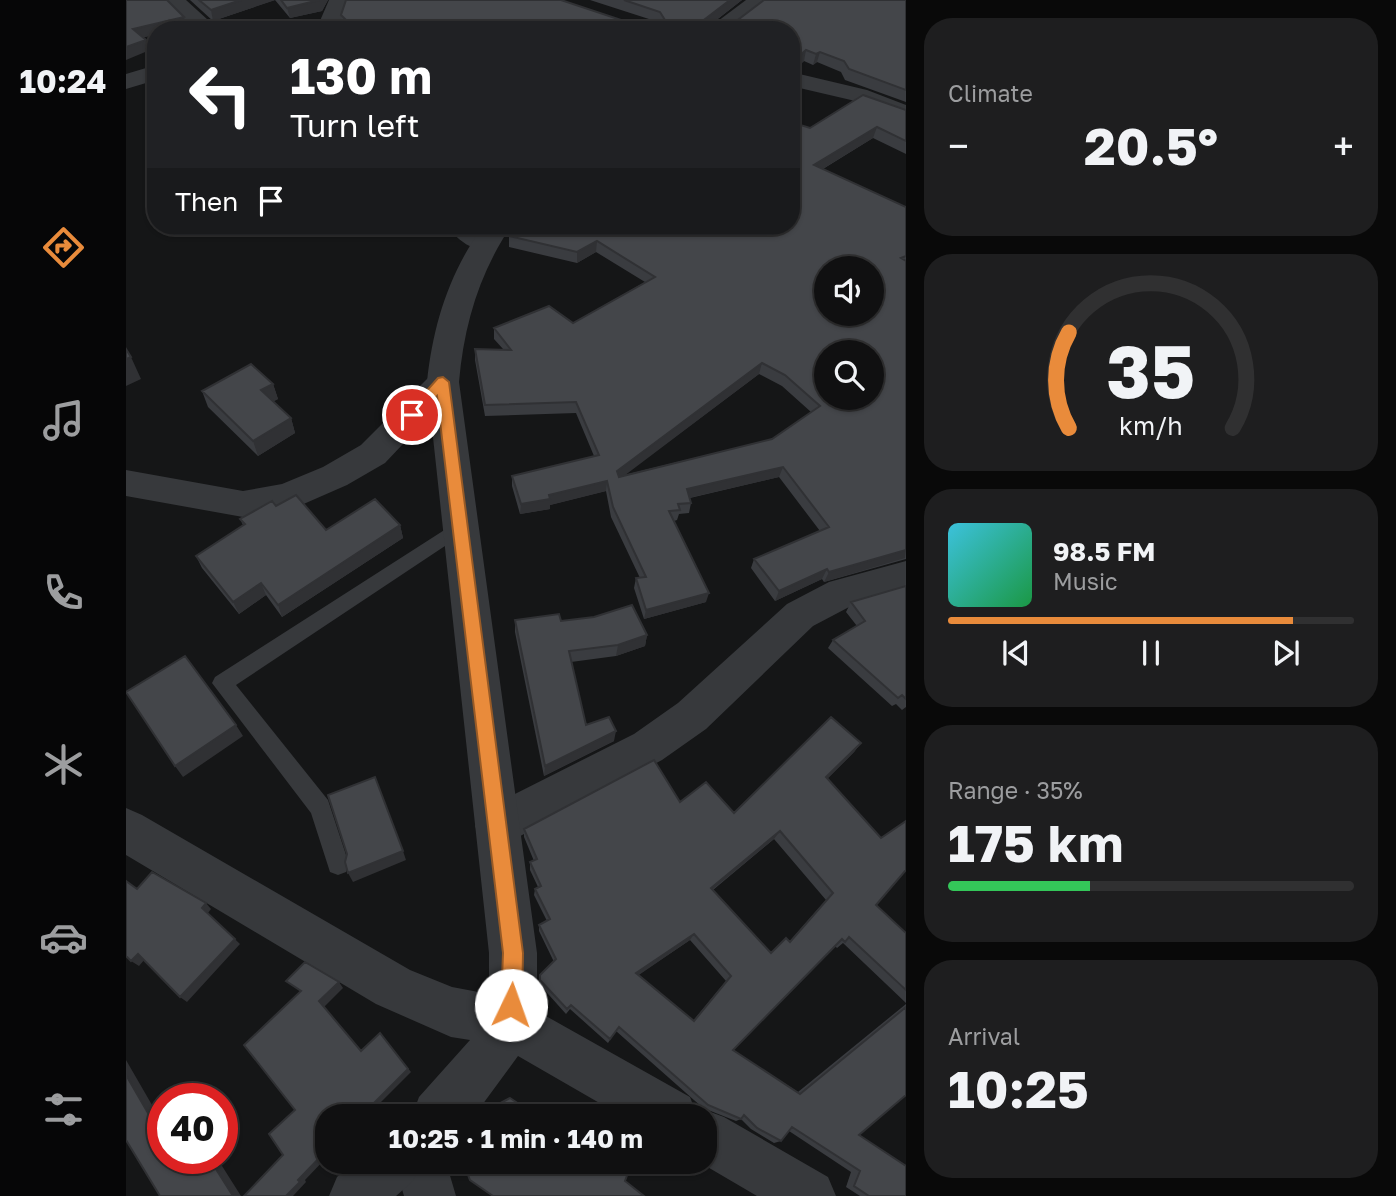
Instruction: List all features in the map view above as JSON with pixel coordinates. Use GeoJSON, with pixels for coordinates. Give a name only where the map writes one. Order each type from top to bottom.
{"type":"FeatureCollection","features":[{"type":"Feature","properties":{"kind":"street"},"geometry":{"type":"LineString","coordinates":[[173,0],[198,21]]}},
{"type":"Feature","properties":{"kind":"street"},"geometry":{"type":"LineString","coordinates":[[331,21],[340,0]]}},
{"type":"Feature","properties":{"kind":"street"},"geometry":{"type":"LineString","coordinates":[[730,21],[761,0]]}},
{"type":"Feature","properties":{"kind":"street"},"geometry":{"type":"LineString","coordinates":[[126,82],[147,75]]}},
{"type":"Feature","properties":{"kind":"street"},"geometry":{"type":"LineString","coordinates":[[800,81],[859,95],[906,114]]}},
{"type":"Feature","properties":{"kind":"street"},"geometry":{"type":"LineString","coordinates":[[451,1104],[467,1087],[509,1023],[513,987],[513,953],[443,382],[445,348],[480,235]]}},
{"type":"Feature","properties":{"kind":"street"},"geometry":{"type":"LineString","coordinates":[[126,483],[243,504],[288,497],[335,476],[373,454],[443,382]]}},
{"type":"Feature","properties":{"kind":"street"},"geometry":{"type":"LineString","coordinates":[[496,826],[648,747],[692,716],[800,615],[842,593],[906,576]]}},
{"type":"Feature","properties":{"kind":"street"},"geometry":{"type":"LineString","coordinates":[[126,830],[393,987],[451,1012],[509,1023],[650,1104]]}},
{"type":"Feature","properties":{"kind":"street"},"geometry":{"type":"LineString","coordinates":[[717,1143],[809,1196]]}},
{"type":"Feature","properties":{"kind":"street"},"geometry":{"type":"LineString","coordinates":[[356,1196],[381,1174]]}},
{"type":"Feature","properties":{"kind":"street"},"geometry":{"type":"LineString","coordinates":[[424,1174],[430,1196]]}},
{"type":"Feature","properties":{"kind":"lane"},"geometry":{"type":"LineString","coordinates":[[338,864],[320,807],[222,683],[460,527]]}},
{"type":"Feature","properties":{"kind":"building"},"geometry":{"type":"Polygon","coordinates":[[[126,0],[167,0],[184,17],[167,21],[147,21],[147,26],[133,29],[146,40],[126,47],[126,0]]]}},
{"type":"Feature","properties":{"kind":"building"},"geometry":{"type":"Polygon","coordinates":[[[199,0],[241,0],[211,10],[199,0]]]}},
{"type":"Feature","properties":{"kind":"building"},"geometry":{"type":"Polygon","coordinates":[[[281,0],[319,0],[287,8],[281,0]]]}},
{"type":"Feature","properties":{"kind":"building"},"geometry":{"type":"Polygon","coordinates":[[[346,0],[561,0],[624,21],[347,21],[341,15],[346,0]]]}},
{"type":"Feature","properties":{"kind":"building"},"geometry":{"type":"Polygon","coordinates":[[[624,0],[730,0],[705,19],[707,21],[646,21],[665,20],[660,12],[624,0]]]}},
{"type":"Feature","properties":{"kind":"building"},"geometry":{"type":"Polygon","coordinates":[[[764,0],[906,0],[906,90],[849,69],[844,61],[806,50],[800,55],[800,21],[736,21],[764,0]]]}},
{"type":"Feature","properties":{"kind":"building"},"geometry":{"type":"Polygon","coordinates":[[[863,95],[906,110],[906,141],[877,127],[814,165],[906,207],[906,256],[901,258],[906,261],[906,550],[829,572],[827,569],[779,591],[754,559],[829,527],[783,467],[687,489],[691,503],[678,504],[680,510],[669,511],[709,593],[646,610],[636,578],[646,577],[613,507],[607,481],[549,495],[550,499],[521,504],[512,476],[599,455],[576,402],[485,405],[475,349],[511,350],[494,328],[549,306],[573,323],[655,277],[597,241],[577,252],[509,236],[800,235],[800,125],[810,128],[863,95]],[[814,340],[814,401],[785,375],[762,363],[617,471],[619,477],[772,439],[814,410],[884,410],[884,340],[814,340]]]}},
{"type":"Feature","properties":{"kind":"building"},"geometry":{"type":"Polygon","coordinates":[[[251,364],[273,384],[261,390],[291,418],[253,441],[202,391],[251,364]]]}},
{"type":"Feature","properties":{"kind":"building"},"geometry":{"type":"Polygon","coordinates":[[[296,495],[326,530],[375,499],[400,525],[278,605],[261,583],[233,602],[196,556],[245,524],[240,519],[272,501],[276,506],[296,495]]]}},
{"type":"Feature","properties":{"kind":"building"},"geometry":{"type":"Polygon","coordinates":[[[906,586],[906,699],[902,695],[898,698],[833,640],[865,621],[851,602],[906,586]]]}},
{"type":"Feature","properties":{"kind":"building"},"geometry":{"type":"Polygon","coordinates":[[[632,605],[647,635],[618,645],[569,651],[586,725],[609,717],[616,731],[545,766],[515,620],[559,614],[561,621],[594,617],[632,605]]]}},
{"type":"Feature","properties":{"kind":"building"},"geometry":{"type":"Polygon","coordinates":[[[185,656],[236,725],[175,766],[126,692],[185,656]]]}},
{"type":"Feature","properties":{"kind":"building"},"geometry":{"type":"Polygon","coordinates":[[[831,717],[861,743],[826,777],[881,838],[906,821],[906,870],[876,905],[906,933],[906,990],[849,937],[845,942],[842,939],[733,1050],[800,1094],[906,1007],[906,1095],[859,1135],[906,1166],[906,1196],[869,1196],[854,1186],[860,1171],[792,1127],[781,1141],[757,1128],[744,1115],[741,1119],[717,1109],[717,1104],[707,1104],[619,1027],[610,1039],[571,1005],[567,1009],[540,980],[540,975],[556,959],[539,925],[550,919],[535,889],[541,886],[530,862],[537,859],[524,829],[654,760],[680,802],[706,782],[734,813],[831,717]],[[780,831],[711,888],[771,953],[786,938],[790,942],[833,893],[780,831]],[[694,934],[636,973],[694,1021],[731,976],[694,934]]]}},
{"type":"Feature","properties":{"kind":"building"},"geometry":{"type":"Polygon","coordinates":[[[375,777],[403,851],[348,873],[345,862],[347,854],[328,795],[375,777]]]}},
{"type":"Feature","properties":{"kind":"building"},"geometry":{"type":"Polygon","coordinates":[[[152,872],[206,903],[202,908],[235,939],[180,997],[138,954],[131,961],[126,956],[126,881],[137,889],[152,872]]]}},
{"type":"Feature","properties":{"kind":"building"},"geometry":{"type":"Polygon","coordinates":[[[305,962],[339,982],[319,1001],[361,1051],[380,1033],[408,1069],[373,1104],[315,1104],[315,1162],[298,1180],[300,1182],[286,1196],[244,1196],[283,1155],[269,1134],[295,1110],[244,1045],[301,991],[286,981],[305,962]]]}},
{"type":"Feature","properties":{"kind":"building"},"geometry":{"type":"Polygon","coordinates":[[[126,1075],[147,1111],[147,1174],[219,1174],[233,1196],[160,1196],[126,1140],[126,1075]]]}},
{"type":"Feature","properties":{"kind":"building"},"geometry":{"type":"Polygon","coordinates":[[[510,1098],[519,1104],[499,1104],[510,1098]]]}},
{"type":"Feature","properties":{"kind":"building"},"geometry":{"type":"Polygon","coordinates":[[[468,1174],[628,1174],[625,1181],[644,1196],[493,1196],[470,1180],[468,1174]]]}},
{"type":"Feature","properties":{"kind":"route"},"geometry":{"type":"LineString","coordinates":[[412,415],[443,382],[513,953],[511,1005]]}}]}
